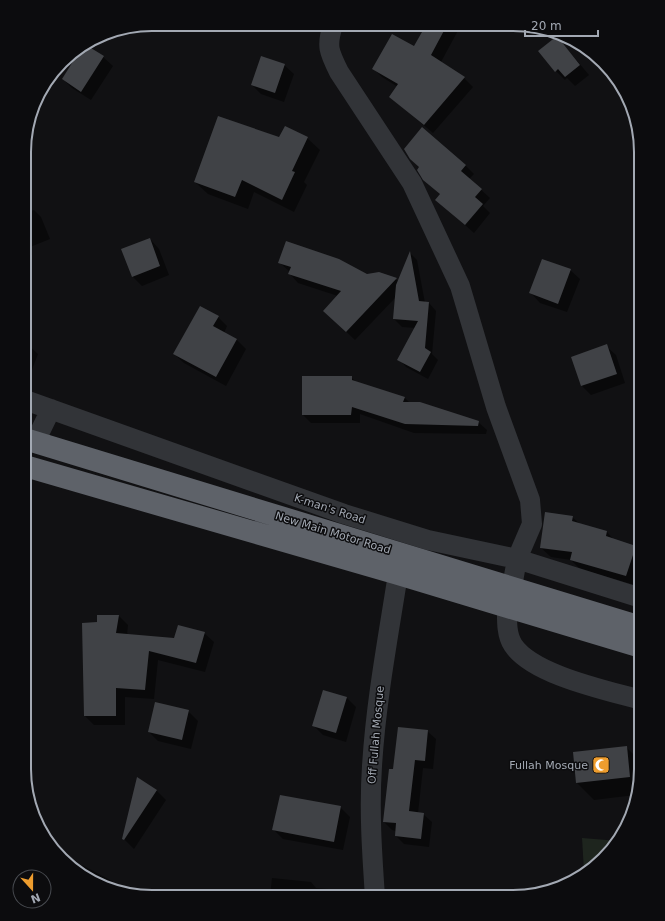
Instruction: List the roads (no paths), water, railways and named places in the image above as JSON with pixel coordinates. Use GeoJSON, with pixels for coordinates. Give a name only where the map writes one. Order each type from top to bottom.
{"type":"FeatureCollection","features":[{"type":"Feature","properties":{"kind":"highway","name":"New Main Motor Road"},"geometry":{"type":"LineString","coordinates":[[31,440],[259,511],[509,597],[634,644]]}},
{"type":"Feature","properties":{"kind":"highway","name":"New Main Motor Road"},"geometry":{"type":"LineString","coordinates":[[31,468],[398,574],[634,625]]}},
{"type":"Feature","properties":{"kind":"street"},"geometry":{"type":"LineString","coordinates":[[331,31],[328,40],[334,61],[412,183],[460,286],[496,407],[530,500],[532,524],[517,559],[509,597],[507,625],[513,644],[529,662],[564,676],[634,698]]}},
{"type":"Feature","properties":{"kind":"street","name":"K-man's Road"},"geometry":{"type":"LineString","coordinates":[[31,402],[267,488],[344,514],[428,540],[517,559],[634,596]]}},
{"type":"Feature","properties":{"kind":"street"},"geometry":{"type":"LineString","coordinates":[[31,439],[51,409]]}},
{"type":"Feature","properties":{"kind":"street"},"geometry":{"type":"LineString","coordinates":[[259,511],[267,488]]}},
{"type":"Feature","properties":{"kind":"street","name":"Off Fullah Mosque"},"geometry":{"type":"LineString","coordinates":[[374,890],[370,828],[372,766],[379,689],[398,574]]}},
{"type":"Feature","properties":{"kind":"place","name":"Fullah Mosque"},"geometry":{"type":"Point","coordinates":[601,765]}}]}
